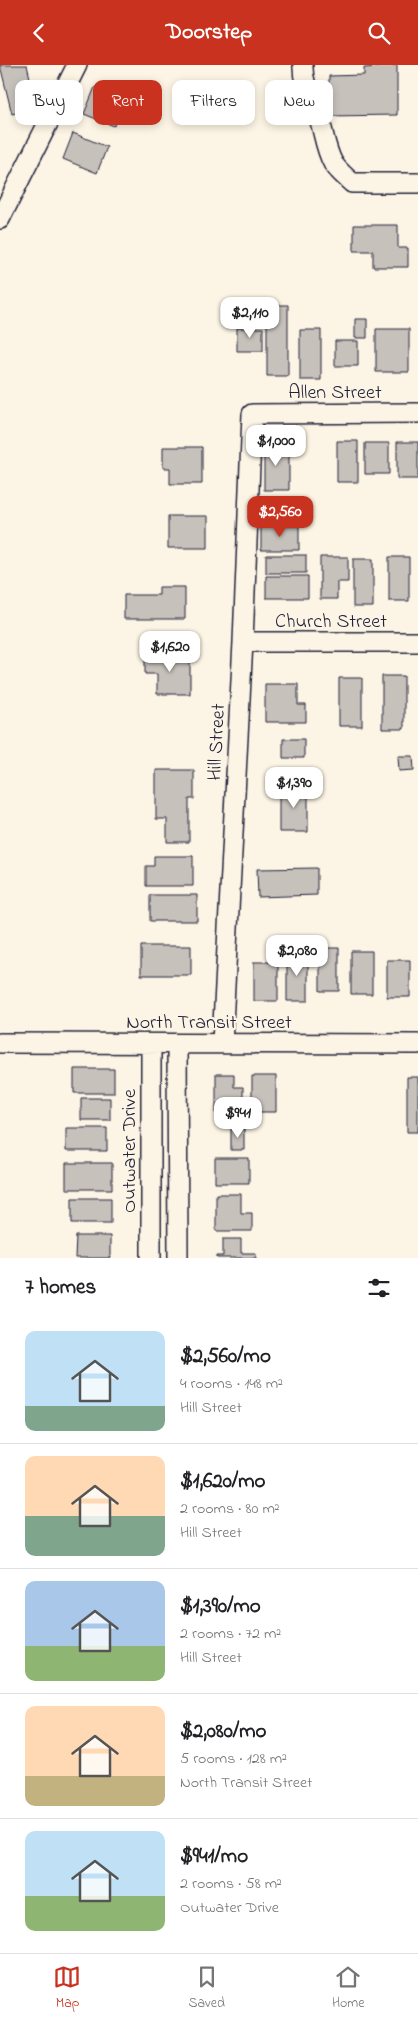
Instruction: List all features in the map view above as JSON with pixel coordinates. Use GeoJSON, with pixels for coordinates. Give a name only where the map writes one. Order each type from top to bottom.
{"type":"FeatureCollection","features":[{"type":"Feature","properties":{"kind":"street"},"geometry":{"type":"LineString","coordinates":[[0,219],[77,65]]}},
{"type":"Feature","properties":{"kind":"street"},"geometry":{"type":"LineString","coordinates":[[303,65],[302,72],[308,94],[319,118],[324,139],[334,164],[352,183],[418,183]]}},
{"type":"Feature","properties":{"kind":"street","name":"Allen Street"},"geometry":{"type":"LineString","coordinates":[[252,413],[418,413]]}},
{"type":"Feature","properties":{"kind":"street","name":"Hill Street"},"geometry":{"type":"LineString","coordinates":[[222,1043],[243,642],[252,413]]}},
{"type":"Feature","properties":{"kind":"street","name":"Church Street"},"geometry":{"type":"LineString","coordinates":[[243,642],[418,642]]}},
{"type":"Feature","properties":{"kind":"street","name":"North Transit Street"},"geometry":{"type":"LineString","coordinates":[[0,1043],[177,1045],[222,1043],[418,1044]]}},
{"type":"Feature","properties":{"kind":"street","name":"Outwater Drive"},"geometry":{"type":"LineString","coordinates":[[150,1044],[150,1258]]}},
{"type":"Feature","properties":{"kind":"street"},"geometry":{"type":"LineString","coordinates":[[177,1045],[178,1258]]}},
{"type":"Feature","properties":{"kind":"building"},"geometry":{"type":"Polygon","coordinates":[[[0,65],[27,65],[30,80],[15,80],[15,113],[12,114],[0,65]]]}},
{"type":"Feature","properties":{"kind":"building"},"geometry":{"type":"Polygon","coordinates":[[[377,65],[397,65],[397,115],[333,116],[333,80],[329,80],[329,76],[364,75],[364,68],[377,67],[377,65]]]}},
{"type":"Feature","properties":{"kind":"building"},"geometry":{"type":"Polygon","coordinates":[[[93,92],[93,118],[84,114],[93,92]]]}},
{"type":"Feature","properties":{"kind":"building"},"geometry":{"type":"Polygon","coordinates":[[[73,133],[107,147],[97,173],[63,159],[73,133]]]}},
{"type":"Feature","properties":{"kind":"building"},"geometry":{"type":"Polygon","coordinates":[[[354,225],[398,225],[398,248],[408,248],[408,267],[373,267],[373,251],[354,251],[354,225]]]}},
{"type":"Feature","properties":{"kind":"building"},"geometry":{"type":"Polygon","coordinates":[[[267,305],[288,305],[288,376],[267,376],[267,305]]]}},
{"type":"Feature","properties":{"kind":"building"},"geometry":{"type":"Polygon","coordinates":[[[355,319],[367,319],[367,338],[355,338],[355,319]]]}},
{"type":"Feature","properties":{"kind":"building"},"geometry":{"type":"Polygon","coordinates":[[[237,328],[263,328],[263,351],[237,351],[237,328]]]}},
{"type":"Feature","properties":{"kind":"building"},"geometry":{"type":"Polygon","coordinates":[[[376,329],[409,329],[409,372],[376,372],[376,329]]]}},
{"type":"Feature","properties":{"kind":"building"},"geometry":{"type":"Polygon","coordinates":[[[300,330],[321,330],[321,380],[300,380],[300,330]]]}},
{"type":"Feature","properties":{"kind":"building"},"geometry":{"type":"Polygon","coordinates":[[[335,341],[358,341],[358,366],[335,366],[335,341]]]}},
{"type":"Feature","properties":{"kind":"building"},"geometry":{"type":"Polygon","coordinates":[[[337,441],[358,441],[358,482],[337,482],[337,441]]]}},
{"type":"Feature","properties":{"kind":"building"},"geometry":{"type":"Polygon","coordinates":[[[397,442],[418,442],[418,479],[397,479],[397,442]]]}},
{"type":"Feature","properties":{"kind":"building"},"geometry":{"type":"Polygon","coordinates":[[[365,443],[389,443],[389,474],[365,474],[365,443]]]}},
{"type":"Feature","properties":{"kind":"building"},"geometry":{"type":"Polygon","coordinates":[[[264,445],[289,445],[289,490],[264,490],[264,445]]]}},
{"type":"Feature","properties":{"kind":"building"},"geometry":{"type":"Polygon","coordinates":[[[163,447],[202,447],[202,484],[170,484],[170,468],[163,468],[163,447]]]}},
{"type":"Feature","properties":{"kind":"building"},"geometry":{"type":"Polygon","coordinates":[[[168,516],[208,516],[208,548],[168,548],[168,516]]]}},
{"type":"Feature","properties":{"kind":"building"},"geometry":{"type":"Polygon","coordinates":[[[261,526],[299,526],[299,550],[261,550],[261,526]]]}},
{"type":"Feature","properties":{"kind":"building"},"geometry":{"type":"Polygon","coordinates":[[[266,555],[306,555],[306,573],[266,573],[266,555]]]}},
{"type":"Feature","properties":{"kind":"building"},"geometry":{"type":"Polygon","coordinates":[[[320,557],[348,557],[348,582],[337,582],[337,599],[320,599],[320,557]]]}},
{"type":"Feature","properties":{"kind":"building"},"geometry":{"type":"Polygon","coordinates":[[[389,557],[409,557],[409,601],[389,601],[389,557]]]}},
{"type":"Feature","properties":{"kind":"building"},"geometry":{"type":"Polygon","coordinates":[[[353,559],[373,559],[373,607],[353,607],[353,559]]]}},
{"type":"Feature","properties":{"kind":"building"},"geometry":{"type":"Polygon","coordinates":[[[266,576],[308,576],[308,598],[266,598],[266,576]]]}},
{"type":"Feature","properties":{"kind":"building"},"geometry":{"type":"Polygon","coordinates":[[[159,587],[185,587],[185,619],[124,619],[124,595],[159,595],[159,587]]]}},
{"type":"Feature","properties":{"kind":"building"},"geometry":{"type":"Polygon","coordinates":[[[145,655],[190,655],[190,694],[157,694],[157,674],[145,674],[145,655]]]}},
{"type":"Feature","properties":{"kind":"building"},"geometry":{"type":"Polygon","coordinates":[[[382,676],[404,676],[404,729],[382,729],[382,676]]]}},
{"type":"Feature","properties":{"kind":"building"},"geometry":{"type":"Polygon","coordinates":[[[339,678],[362,678],[362,726],[339,726],[339,678]]]}},
{"type":"Feature","properties":{"kind":"building"},"geometry":{"type":"Polygon","coordinates":[[[265,684],[298,684],[298,705],[306,705],[306,722],[265,722],[265,684]]]}},
{"type":"Feature","properties":{"kind":"building"},"geometry":{"type":"Polygon","coordinates":[[[283,739],[304,739],[304,758],[283,758],[283,739]]]}},
{"type":"Feature","properties":{"kind":"building"},"geometry":{"type":"Polygon","coordinates":[[[398,756],[413,756],[414,770],[399,771],[398,756]]]}},
{"type":"Feature","properties":{"kind":"building"},"geometry":{"type":"Polygon","coordinates":[[[156,770],[194,770],[194,799],[189,799],[189,842],[167,842],[167,819],[156,819],[156,770]]]}},
{"type":"Feature","properties":{"kind":"building"},"geometry":{"type":"Polygon","coordinates":[[[279,786],[308,786],[308,832],[279,832],[279,786]]]}},
{"type":"Feature","properties":{"kind":"building"},"geometry":{"type":"Polygon","coordinates":[[[154,856],[193,856],[193,886],[146,886],[146,866],[154,866],[154,856]]]}},
{"type":"Feature","properties":{"kind":"building"},"geometry":{"type":"Polygon","coordinates":[[[317,868],[317,895],[258,897],[257,869],[317,868]]]}},
{"type":"Feature","properties":{"kind":"building"},"geometry":{"type":"Polygon","coordinates":[[[150,895],[197,895],[197,921],[150,921],[150,895]]]}},
{"type":"Feature","properties":{"kind":"building"},"geometry":{"type":"Polygon","coordinates":[[[141,946],[191,946],[191,975],[141,975],[141,946]]]}},
{"type":"Feature","properties":{"kind":"building"},"geometry":{"type":"Polygon","coordinates":[[[320,948],[339,948],[339,991],[320,991],[320,948]]]}},
{"type":"Feature","properties":{"kind":"building"},"geometry":{"type":"Polygon","coordinates":[[[351,951],[372,951],[372,994],[351,994],[351,951]]]}},
{"type":"Feature","properties":{"kind":"building"},"geometry":{"type":"Polygon","coordinates":[[[287,954],[308,954],[308,1001],[287,1001],[287,954]]]}},
{"type":"Feature","properties":{"kind":"building"},"geometry":{"type":"Polygon","coordinates":[[[387,960],[410,960],[410,997],[387,997],[387,960]]]}},
{"type":"Feature","properties":{"kind":"building"},"geometry":{"type":"Polygon","coordinates":[[[254,962],[278,962],[278,1001],[254,1001],[254,962]]]}},
{"type":"Feature","properties":{"kind":"building"},"geometry":{"type":"Polygon","coordinates":[[[74,1069],[114,1069],[114,1093],[74,1093],[74,1069]]]}},
{"type":"Feature","properties":{"kind":"building"},"geometry":{"type":"Polygon","coordinates":[[[216,1074],[234,1074],[234,1087],[243,1087],[243,1114],[216,1114],[216,1074]]]}},
{"type":"Feature","properties":{"kind":"building"},"geometry":{"type":"Polygon","coordinates":[[[252,1076],[276,1076],[276,1112],[252,1112],[252,1076]]]}},
{"type":"Feature","properties":{"kind":"building"},"geometry":{"type":"Polygon","coordinates":[[[407,1077],[418,1077],[418,1132],[407,1132],[407,1077]]]}},
{"type":"Feature","properties":{"kind":"building"},"geometry":{"type":"Polygon","coordinates":[[[81,1098],[110,1098],[110,1120],[81,1120],[81,1098]]]}},
{"type":"Feature","properties":{"kind":"building"},"geometry":{"type":"Polygon","coordinates":[[[66,1128],[107,1128],[107,1151],[66,1151],[66,1128]]]}},
{"type":"Feature","properties":{"kind":"building"},"geometry":{"type":"Polygon","coordinates":[[[231,1129],[244,1129],[244,1150],[231,1150],[231,1129]]]}},
{"type":"Feature","properties":{"kind":"building"},"geometry":{"type":"Polygon","coordinates":[[[215,1158],[249,1158],[249,1183],[215,1183],[215,1158]]]}},
{"type":"Feature","properties":{"kind":"building"},"geometry":{"type":"Polygon","coordinates":[[[66,1163],[112,1163],[112,1189],[66,1189],[66,1163]]]}},
{"type":"Feature","properties":{"kind":"building"},"geometry":{"type":"Polygon","coordinates":[[[216,1194],[241,1194],[241,1213],[252,1213],[252,1231],[216,1231],[216,1194]]]}},
{"type":"Feature","properties":{"kind":"building"},"geometry":{"type":"Polygon","coordinates":[[[72,1198],[111,1198],[111,1223],[72,1223],[72,1198]]]}},
{"type":"Feature","properties":{"kind":"building"},"geometry":{"type":"Polygon","coordinates":[[[76,1236],[110,1236],[110,1258],[75,1258],[76,1236]]]}},
{"type":"Feature","properties":{"kind":"building"},"geometry":{"type":"Polygon","coordinates":[[[223,1239],[241,1239],[241,1253],[256,1253],[256,1258],[217,1258],[217,1256],[223,1256],[223,1239]]]}}]}
